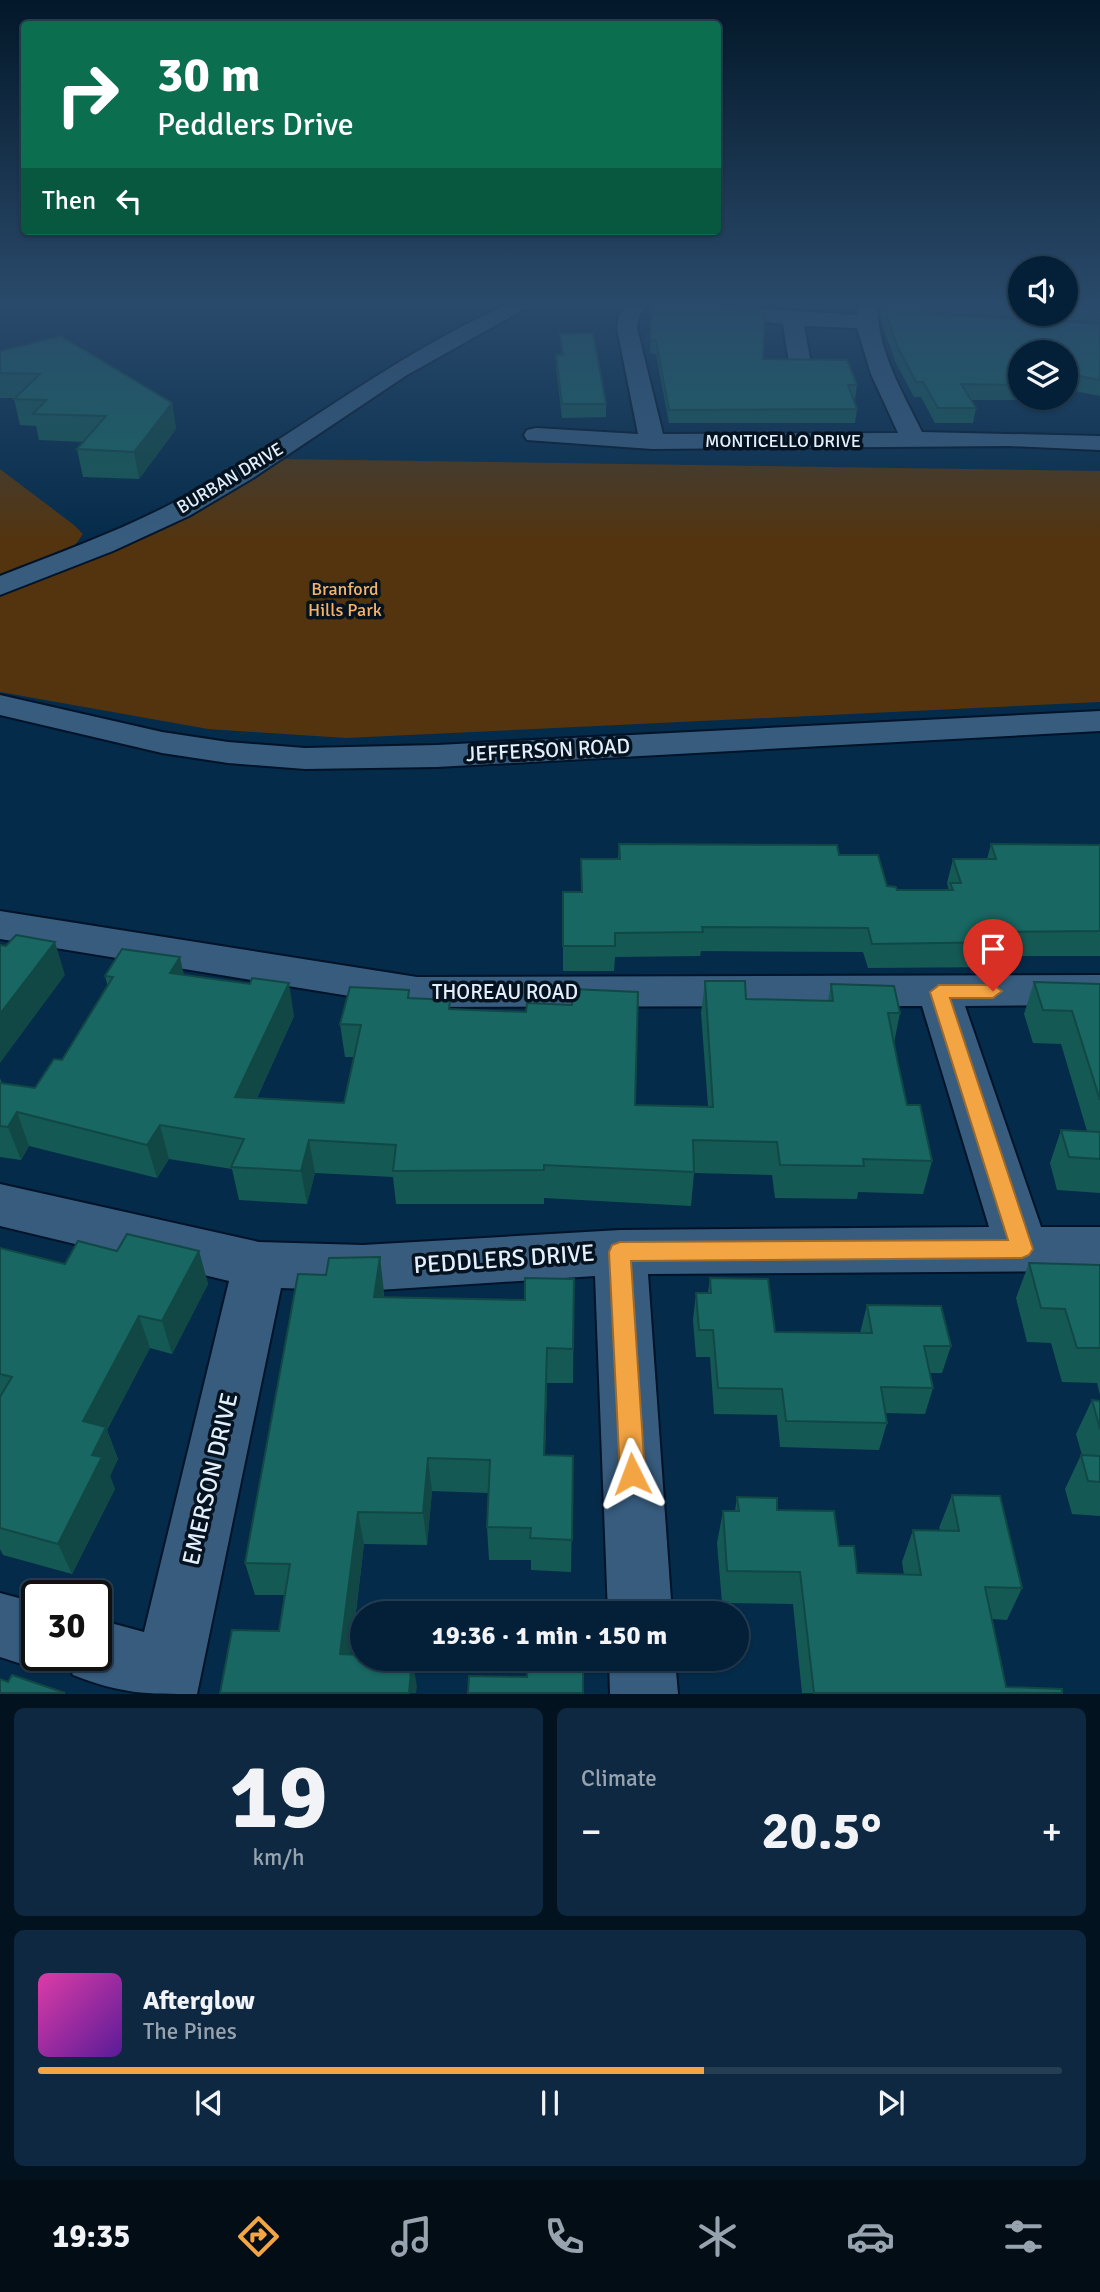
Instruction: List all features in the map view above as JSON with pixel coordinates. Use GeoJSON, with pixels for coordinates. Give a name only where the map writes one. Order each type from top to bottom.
{"type":"FeatureCollection","features":[{"type":"Feature","properties":{"kind":"street","name":"BURBAN DRIVE"},"geometry":{"type":"LineString","coordinates":[[0,586],[119,539],[204,496],[379,384]]}},
{"type":"Feature","properties":{"kind":"street"},"geometry":{"type":"LineString","coordinates":[[639,384],[652,442]]}},
{"type":"Feature","properties":{"kind":"street"},"geometry":{"type":"LineString","coordinates":[[888,384],[914,441]]}},
{"type":"Feature","properties":{"kind":"street","name":"MONTICELLO DRIVE"},"geometry":{"type":"LineString","coordinates":[[536,435],[652,442],[1009,439],[1100,443]]}},
{"type":"Feature","properties":{"kind":"street","name":"JEFFERSON ROAD"},"geometry":{"type":"LineString","coordinates":[[0,705],[107,733],[264,757],[437,756],[1100,722]]}},
{"type":"Feature","properties":{"kind":"street","name":"THOREAU ROAD"},"geometry":{"type":"LineString","coordinates":[[0,925],[417,992],[1100,990]]}},
{"type":"Feature","properties":{"kind":"street"},"geometry":{"type":"LineString","coordinates":[[939,992],[1022,1249]]}},
{"type":"Feature","properties":{"kind":"street","name":"PEDDLERS DRIVE"},"geometry":{"type":"LineString","coordinates":[[0,1205],[259,1265],[363,1268],[620,1252],[1100,1249]]}},
{"type":"Feature","properties":{"kind":"street"},"geometry":{"type":"LineString","coordinates":[[620,1252],[639,1601]]}},
{"type":"Feature","properties":{"kind":"street","name":"EMERSON DRIVE"},"geometry":{"type":"LineString","coordinates":[[165,1683],[259,1265]]}},
{"type":"Feature","properties":{"kind":"street"},"geometry":{"type":"LineString","coordinates":[[0,1625],[21,1631]]}},
{"type":"Feature","properties":{"kind":"street"},"geometry":{"type":"LineString","coordinates":[[112,1660],[165,1683]]}},
{"type":"Feature","properties":{"kind":"street"},"geometry":{"type":"LineString","coordinates":[[643,1671],[644,1693]]}},
{"type":"Feature","properties":{"kind":"green space","name":"Branford Hills Park"},"geometry":{"type":"Polygon","coordinates":[[[282,459],[1100,471],[1100,702],[346,738],[208,729],[0,692],[0,596],[165,529],[282,459]]]}},
{"type":"Feature","properties":{"kind":"green space"},"geometry":{"type":"Polygon","coordinates":[[[0,469],[83,534],[73,548],[0,576],[0,469]]]}},
{"type":"Feature","properties":{"kind":"building"},"geometry":{"type":"Polygon","coordinates":[[[30,384],[141,384],[172,403],[134,452],[77,449],[106,416],[33,414],[46,400],[14,399],[30,384]]]}},
{"type":"Feature","properties":{"kind":"building"},"geometry":{"type":"Polygon","coordinates":[[[560,384],[602,384],[606,404],[562,404],[560,384]]]}},
{"type":"Feature","properties":{"kind":"building"},"geometry":{"type":"Polygon","coordinates":[[[664,384],[857,385],[848,385],[857,409],[669,410],[664,384]]]}},
{"type":"Feature","properties":{"kind":"building"},"geometry":{"type":"Polygon","coordinates":[[[924,384],[961,384],[976,408],[938,408],[924,384]]]}},
{"type":"Feature","properties":{"kind":"building"},"geometry":{"type":"Polygon","coordinates":[[[619,844],[837,845],[839,855],[878,855],[887,886],[896,887],[897,890],[953,890],[950,883],[961,883],[953,859],[996,859],[991,844],[1100,845],[1100,931],[1003,932],[1007,942],[872,944],[868,928],[702,927],[703,932],[615,933],[615,946],[563,946],[563,892],[582,892],[581,859],[620,859],[619,844]]]}},
{"type":"Feature","properties":{"kind":"building"},"geometry":{"type":"Polygon","coordinates":[[[16,935],[55,942],[0,1014],[0,945],[6,946],[16,935]]]}},
{"type":"Feature","properties":{"kind":"building"},"geometry":{"type":"Polygon","coordinates":[[[122,949],[180,957],[170,973],[250,984],[252,978],[289,983],[235,1097],[344,1103],[361,1025],[340,1024],[350,987],[409,990],[408,998],[450,1000],[449,1009],[526,1012],[527,1003],[572,1005],[573,989],[638,992],[635,1105],[713,1107],[705,981],[745,981],[746,999],[833,1001],[831,984],[894,986],[900,1013],[888,1013],[898,1064],[907,1105],[920,1105],[932,1161],[863,1159],[864,1166],[780,1165],[777,1142],[693,1140],[694,1172],[544,1165],[544,1170],[393,1171],[396,1145],[309,1140],[301,1171],[231,1167],[244,1139],[160,1125],[147,1145],[17,1112],[8,1127],[0,1126],[0,1083],[35,1088],[54,1059],[62,1060],[113,977],[105,976],[122,949]]]}},
{"type":"Feature","properties":{"kind":"building"},"geometry":{"type":"Polygon","coordinates":[[[1034,982],[1100,984],[1100,1100],[1072,1011],[1043,1010],[1034,982]]]}},
{"type":"Feature","properties":{"kind":"building"},"geometry":{"type":"Polygon","coordinates":[[[1061,1130],[1100,1132],[1100,1159],[1069,1157],[1061,1130]]]}},
{"type":"Feature","properties":{"kind":"building"},"geometry":{"type":"Polygon","coordinates":[[[127,1234],[199,1251],[162,1321],[139,1316],[83,1421],[106,1427],[92,1455],[102,1457],[58,1544],[0,1528],[0,1397],[12,1377],[0,1374],[0,1248],[65,1264],[78,1241],[117,1251],[127,1234]]]}},
{"type":"Feature","properties":{"kind":"building"},"geometry":{"type":"Polygon","coordinates":[[[380,1257],[374,1297],[525,1300],[525,1278],[574,1279],[573,1349],[547,1348],[544,1455],[573,1456],[572,1540],[530,1538],[531,1528],[487,1527],[490,1460],[428,1458],[423,1513],[358,1512],[340,1654],[350,1654],[350,1671],[411,1671],[409,1693],[220,1693],[232,1630],[279,1631],[290,1564],[245,1563],[298,1274],[326,1275],[329,1258],[380,1257]]]}},
{"type":"Feature","properties":{"kind":"building"},"geometry":{"type":"Polygon","coordinates":[[[1029,1263],[1100,1265],[1100,1348],[1077,1348],[1065,1309],[1041,1308],[1029,1263]]]}},
{"type":"Feature","properties":{"kind":"building"},"geometry":{"type":"Polygon","coordinates":[[[710,1278],[768,1279],[775,1332],[872,1333],[867,1305],[941,1306],[951,1346],[924,1346],[933,1388],[881,1387],[887,1423],[786,1421],[782,1389],[718,1388],[713,1330],[699,1330],[696,1293],[711,1293],[710,1278]]]}},
{"type":"Feature","properties":{"kind":"building"},"geometry":{"type":"Polygon","coordinates":[[[1092,1400],[1100,1401],[1100,1429],[1092,1400]]]}},
{"type":"Feature","properties":{"kind":"building"},"geometry":{"type":"Polygon","coordinates":[[[1081,1455],[1100,1456],[1100,1482],[1088,1481],[1081,1455]]]}},
{"type":"Feature","properties":{"kind":"building"},"geometry":{"type":"Polygon","coordinates":[[[952,1495],[1000,1496],[1022,1588],[985,1587],[1006,1687],[1062,1689],[1062,1693],[814,1693],[800,1572],[727,1571],[723,1511],[739,1511],[737,1497],[777,1498],[777,1510],[834,1511],[839,1546],[854,1546],[857,1573],[921,1575],[913,1530],[959,1531],[952,1495]]]}},
{"type":"Feature","properties":{"kind":"building"},"geometry":{"type":"Polygon","coordinates":[[[527,1671],[583,1671],[583,1693],[468,1693],[469,1676],[527,1677],[527,1671]]]}},
{"type":"Feature","properties":{"kind":"building"},"geometry":{"type":"Polygon","coordinates":[[[12,1675],[65,1693],[0,1693],[0,1679],[8,1682],[12,1675]]]}},
{"type":"Feature","properties":{"kind":"route"},"geometry":{"type":"LineString","coordinates":[[632,1474],[620,1252],[1022,1249],[939,992],[993,991]]}}]}
